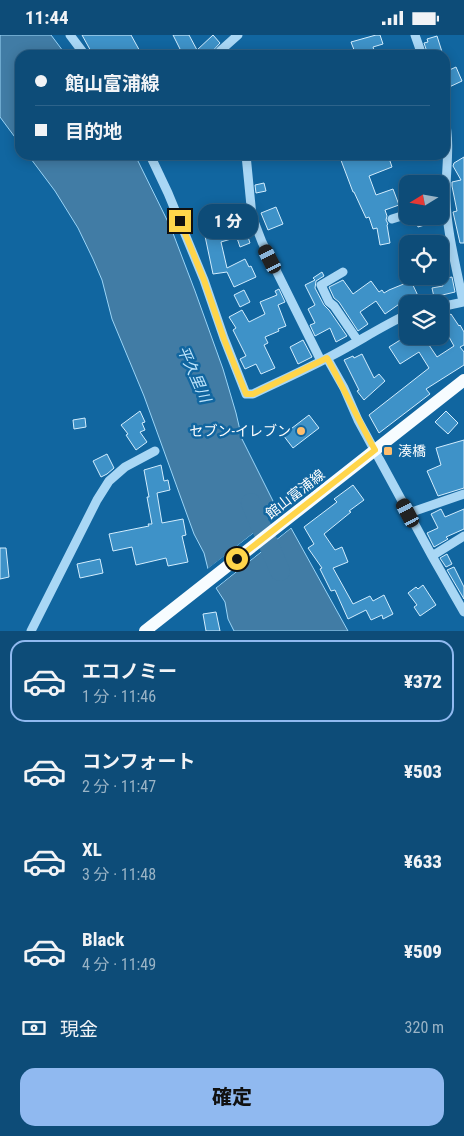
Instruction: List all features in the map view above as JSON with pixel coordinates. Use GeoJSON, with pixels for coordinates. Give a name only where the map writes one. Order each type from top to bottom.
{"type":"FeatureCollection","features":[{"type":"Feature","properties":{"kind":"main road","name":"館山富浦線"},"geometry":{"type":"LineString","coordinates":[[145,631],[464,380]]}},
{"type":"Feature","properties":{"kind":"street"},"geometry":{"type":"LineString","coordinates":[[70,35],[81,50]]}},
{"type":"Feature","properties":{"kind":"street"},"geometry":{"type":"LineString","coordinates":[[221,50],[238,35]]}},
{"type":"Feature","properties":{"kind":"street"},"geometry":{"type":"LineString","coordinates":[[415,35],[420,50]]}},
{"type":"Feature","properties":{"kind":"street"},"geometry":{"type":"LineString","coordinates":[[152,160],[204,280],[224,339],[246,394],[253,394],[324,359],[399,318]]}},
{"type":"Feature","properties":{"kind":"street"},"geometry":{"type":"LineString","coordinates":[[246,160],[252,216],[262,242],[324,359],[344,388],[358,420],[464,612]]}},
{"type":"Feature","properties":{"kind":"street"},"geometry":{"type":"LineString","coordinates":[[445,175],[446,160]]}},
{"type":"Feature","properties":{"kind":"street"},"geometry":{"type":"LineString","coordinates":[[392,219],[399,217]]}},
{"type":"Feature","properties":{"kind":"street"},"geometry":{"type":"LineString","coordinates":[[448,225],[463,302],[449,305]]}},
{"type":"Feature","properties":{"kind":"street"},"geometry":{"type":"LineString","coordinates":[[343,272],[321,285],[329,302],[334,306],[358,341]]}},
{"type":"Feature","properties":{"kind":"street"},"geometry":{"type":"LineString","coordinates":[[31,631],[96,500],[110,481],[125,467],[155,451]]}},
{"type":"Feature","properties":{"kind":"street"},"geometry":{"type":"LineString","coordinates":[[408,513],[464,494]]}},
{"type":"Feature","properties":{"kind":"street"},"geometry":{"type":"LineString","coordinates":[[432,556],[464,536]]}},
{"type":"Feature","properties":{"kind":"water"},"geometry":{"type":"Polygon","coordinates":[[[0,35],[51,35],[62,50],[15,50],[15,137],[0,117],[0,35]]]}},
{"type":"Feature","properties":{"kind":"water"},"geometry":{"type":"Polygon","coordinates":[[[32,160],[137,160],[171,228],[223,369],[242,439],[279,513],[208,569],[204,553],[194,534],[144,396],[112,319],[102,280],[78,228],[55,191],[32,160]]]}},
{"type":"Feature","properties":{"kind":"water"},"geometry":{"type":"Polygon","coordinates":[[[291,528],[348,631],[234,631],[228,619],[225,602],[216,588],[291,528]]]}},
{"type":"Feature","properties":{"kind":"pier"},"geometry":{"type":"Polygon","coordinates":[[[281,512],[280,515],[210,571],[206,570],[281,512]]]}},
{"type":"Feature","properties":{"kind":"pier"},"geometry":{"type":"Polygon","coordinates":[[[291,525],[293,526],[214,589],[215,586],[291,525]]]}},
{"type":"Feature","properties":{"kind":"building"},"geometry":{"type":"Polygon","coordinates":[[[82,35],[131,35],[139,50],[90,50],[82,35]]]}},
{"type":"Feature","properties":{"kind":"building"},"geometry":{"type":"Polygon","coordinates":[[[173,35],[189,35],[197,50],[180,50],[173,35]]]}},
{"type":"Feature","properties":{"kind":"building"},"geometry":{"type":"Polygon","coordinates":[[[213,35],[220,43],[214,50],[197,50],[213,35]]]}},
{"type":"Feature","properties":{"kind":"building"},"geometry":{"type":"Polygon","coordinates":[[[380,35],[383,44],[373,47],[374,50],[354,50],[351,42],[380,35]]]}},
{"type":"Feature","properties":{"kind":"building"},"geometry":{"type":"Polygon","coordinates":[[[437,36],[441,50],[426,50],[424,43],[428,42],[427,39],[437,36]]]}},
{"type":"Feature","properties":{"kind":"building"},"geometry":{"type":"Polygon","coordinates":[[[456,67],[462,81],[450,87],[450,70],[456,67]]]}},
{"type":"Feature","properties":{"kind":"building"},"geometry":{"type":"Polygon","coordinates":[[[464,157],[464,243],[460,243],[453,212],[457,211],[452,182],[461,180],[453,166],[454,163],[464,157]]]}},
{"type":"Feature","properties":{"kind":"building"},"geometry":{"type":"Polygon","coordinates":[[[341,160],[390,160],[392,167],[369,176],[376,195],[393,189],[399,205],[385,210],[390,243],[380,245],[377,228],[373,229],[369,217],[366,218],[341,160]]]}},
{"type":"Feature","properties":{"kind":"building"},"geometry":{"type":"Polygon","coordinates":[[[264,183],[266,191],[256,193],[255,185],[264,183]]]}},
{"type":"Feature","properties":{"kind":"building"},"geometry":{"type":"Polygon","coordinates":[[[276,207],[283,224],[268,230],[261,213],[276,207]]]}},
{"type":"Feature","properties":{"kind":"building"},"geometry":{"type":"Polygon","coordinates":[[[237,224],[238,229],[249,227],[251,233],[221,242],[227,268],[245,259],[256,277],[234,287],[227,272],[213,274],[205,236],[229,231],[228,227],[237,224]]]}},
{"type":"Feature","properties":{"kind":"building"},"geometry":{"type":"Polygon","coordinates":[[[247,234],[250,243],[240,247],[237,238],[247,234]]]}},
{"type":"Feature","properties":{"kind":"building"},"geometry":{"type":"Polygon","coordinates":[[[322,272],[324,276],[316,281],[315,288],[324,305],[347,336],[336,342],[330,328],[315,336],[310,325],[315,323],[308,309],[315,305],[305,285],[315,280],[313,278],[322,272]]]}},
{"type":"Feature","properties":{"kind":"building"},"geometry":{"type":"Polygon","coordinates":[[[452,277],[455,292],[434,295],[432,288],[449,285],[449,278],[452,277]]]}},
{"type":"Feature","properties":{"kind":"building"},"geometry":{"type":"Polygon","coordinates":[[[343,280],[353,294],[371,281],[379,292],[382,290],[384,293],[401,285],[413,285],[418,295],[399,295],[399,304],[385,314],[376,301],[360,312],[368,324],[358,331],[339,302],[334,298],[329,287],[343,280]]]}},
{"type":"Feature","properties":{"kind":"building"},"geometry":{"type":"Polygon","coordinates":[[[279,289],[285,302],[278,305],[286,326],[265,337],[268,343],[264,345],[275,368],[261,374],[256,364],[245,369],[240,359],[246,356],[233,330],[236,328],[229,317],[242,310],[249,322],[265,314],[260,302],[277,295],[275,291],[279,289]]]}},
{"type":"Feature","properties":{"kind":"building"},"geometry":{"type":"Polygon","coordinates":[[[244,290],[250,302],[240,307],[234,295],[244,290]]]}},
{"type":"Feature","properties":{"kind":"building"},"geometry":{"type":"Polygon","coordinates":[[[451,314],[464,332],[464,345],[460,347],[464,352],[464,365],[426,389],[430,394],[379,433],[369,415],[429,368],[419,352],[400,364],[389,347],[399,341],[399,345],[429,345],[437,357],[454,346],[449,337],[449,315],[451,314]]]}},
{"type":"Feature","properties":{"kind":"building"},"geometry":{"type":"Polygon","coordinates":[[[303,340],[312,357],[298,364],[290,347],[303,340]]]}},
{"type":"Feature","properties":{"kind":"building"},"geometry":{"type":"Polygon","coordinates":[[[362,354],[374,378],[379,374],[385,381],[364,400],[357,391],[359,390],[344,360],[362,354]]]}},
{"type":"Feature","properties":{"kind":"building"},"geometry":{"type":"Polygon","coordinates":[[[140,411],[145,422],[142,423],[145,430],[140,432],[147,442],[136,450],[121,425],[140,411]]]}},
{"type":"Feature","properties":{"kind":"building"},"geometry":{"type":"Polygon","coordinates":[[[446,411],[458,423],[448,434],[435,422],[446,411]]]}},
{"type":"Feature","properties":{"kind":"building","name":"セブン-イレブン"},"geometry":{"type":"Polygon","coordinates":[[[309,415],[319,428],[293,448],[283,435],[309,415]]]}},
{"type":"Feature","properties":{"kind":"building"},"geometry":{"type":"Polygon","coordinates":[[[85,418],[86,427],[74,429],[73,420],[85,418]]]}},
{"type":"Feature","properties":{"kind":"building"},"geometry":{"type":"Polygon","coordinates":[[[464,440],[464,488],[438,496],[427,471],[441,465],[436,448],[464,440]]]}},
{"type":"Feature","properties":{"kind":"building"},"geometry":{"type":"Polygon","coordinates":[[[107,454],[114,468],[101,477],[93,461],[107,454]]]}},
{"type":"Feature","properties":{"kind":"building"},"geometry":{"type":"Polygon","coordinates":[[[161,465],[164,481],[168,480],[170,490],[157,493],[162,523],[183,519],[186,535],[182,536],[188,562],[168,566],[166,558],[136,565],[132,547],[113,551],[109,534],[152,524],[144,470],[161,465]]]}},
{"type":"Feature","properties":{"kind":"building"},"geometry":{"type":"Polygon","coordinates":[[[353,485],[364,500],[324,534],[335,550],[342,547],[348,562],[333,568],[353,604],[370,596],[373,601],[384,595],[393,614],[383,619],[382,615],[371,620],[366,610],[348,619],[335,590],[331,591],[320,569],[322,568],[308,548],[314,544],[304,527],[337,502],[334,499],[353,485]]]}},
{"type":"Feature","properties":{"kind":"building"},"geometry":{"type":"Polygon","coordinates":[[[441,509],[445,517],[464,509],[464,529],[446,537],[448,539],[434,547],[427,533],[438,528],[431,514],[441,509]]]}},
{"type":"Feature","properties":{"kind":"building"},"geometry":{"type":"Polygon","coordinates":[[[0,548],[6,548],[9,577],[0,579],[0,548]]]}},
{"type":"Feature","properties":{"kind":"building"},"geometry":{"type":"Polygon","coordinates":[[[447,554],[452,564],[446,567],[440,558],[447,554]]]}},
{"type":"Feature","properties":{"kind":"building"},"geometry":{"type":"Polygon","coordinates":[[[100,559],[103,573],[80,578],[77,564],[100,559]]]}},
{"type":"Feature","properties":{"kind":"building"},"geometry":{"type":"Polygon","coordinates":[[[454,567],[464,587],[464,599],[447,570],[454,567]]]}},
{"type":"Feature","properties":{"kind":"building"},"geometry":{"type":"Polygon","coordinates":[[[423,585],[436,605],[420,616],[414,607],[417,605],[408,593],[416,587],[418,589],[423,585]]]}},
{"type":"Feature","properties":{"kind":"building"},"geometry":{"type":"Polygon","coordinates":[[[216,612],[220,631],[206,631],[203,614],[216,612]]]}},
{"type":"Feature","properties":{"kind":"waterway","name":"平久里川"},"geometry":{"type":"LineString","coordinates":[[251,503],[280,571]]}},
{"type":"Feature","properties":{"kind":"place","name":"セブン-イレブン"},"geometry":{"type":"Point","coordinates":[301,431]}},
{"type":"Feature","properties":{"kind":"place","name":"湊橋"},"geometry":{"type":"Point","coordinates":[388,451]}},
{"type":"Feature","properties":{"kind":"route"},"geometry":{"type":"LineString","coordinates":[[180,221],[246,394],[253,394],[327,358],[375,450],[237,559]]}}]}
